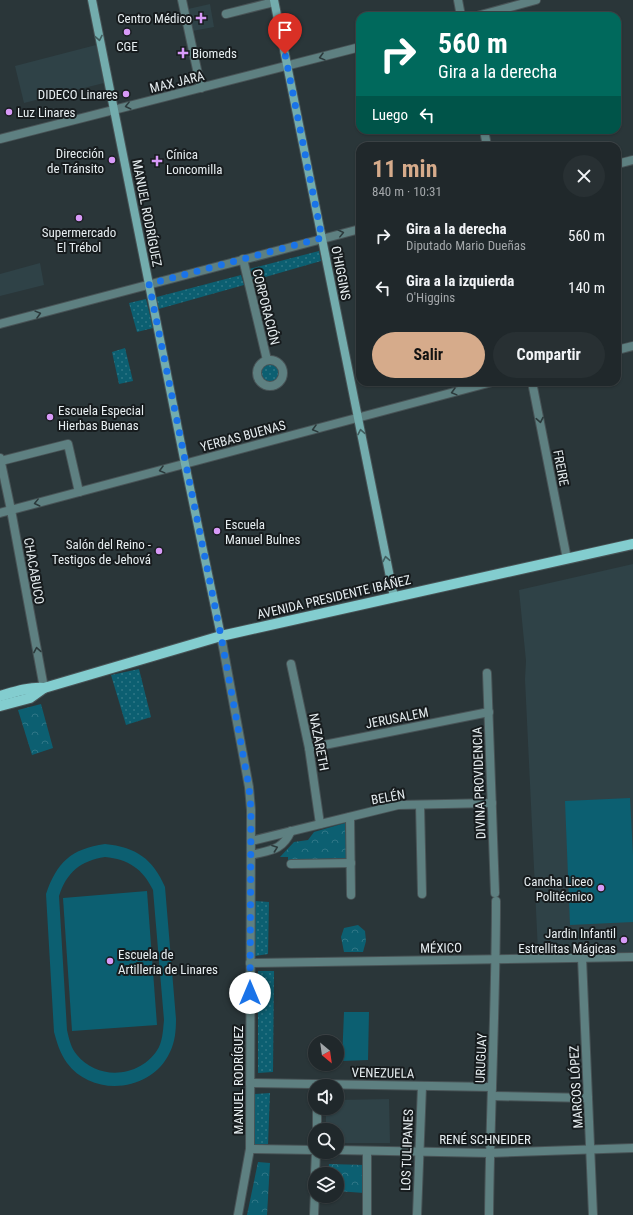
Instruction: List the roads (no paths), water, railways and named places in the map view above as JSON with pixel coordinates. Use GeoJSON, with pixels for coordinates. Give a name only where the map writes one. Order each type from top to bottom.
{"type":"FeatureCollection","features":[{"type":"Feature","properties":{"kind":"main road","name":"MANUEL RODRÍGUEZ"},"geometry":{"type":"LineString","coordinates":[[92,0],[184,464],[221,636]]}},
{"type":"Feature","properties":{"kind":"main road","name":"O'HIGGINS"},"geometry":{"type":"LineString","coordinates":[[274,1],[394,597]]}},
{"type":"Feature","properties":{"kind":"main road","name":"AVENIDA PRESIDENTE IBÁÑEZ"},"geometry":{"type":"LineString","coordinates":[[0,706],[30,698],[44,688],[221,636],[633,544]]}},
{"type":"Feature","properties":{"kind":"main road","name":"AVENIDA PRESIDENTE IBÁÑEZ"},"geometry":{"type":"LineString","coordinates":[[0,696],[27,688],[44,688]]}},
{"type":"Feature","properties":{"kind":"street"},"geometry":{"type":"LineString","coordinates":[[182,0],[201,88]]}},
{"type":"Feature","properties":{"kind":"street"},"geometry":{"type":"LineString","coordinates":[[458,0],[460,12]]}},
{"type":"Feature","properties":{"kind":"street"},"geometry":{"type":"LineString","coordinates":[[491,12],[536,0]]}},
{"type":"Feature","properties":{"kind":"street"},"geometry":{"type":"LineString","coordinates":[[226,14],[274,1]]}},
{"type":"Feature","properties":{"kind":"street","name":"MAX JARA"},"geometry":{"type":"LineString","coordinates":[[0,139],[287,67],[356,48]]}},
{"type":"Feature","properties":{"kind":"street"},"geometry":{"type":"LineString","coordinates":[[621,163],[633,160]]}},
{"type":"Feature","properties":{"kind":"street"},"geometry":{"type":"LineString","coordinates":[[0,324],[356,229]]}},
{"type":"Feature","properties":{"kind":"street","name":"CORPORACIÓN"},"geometry":{"type":"LineString","coordinates":[[242,259],[267,360]]}},
{"type":"Feature","properties":{"kind":"street"},"geometry":{"type":"LineString","coordinates":[[621,349],[633,346]]}},
{"type":"Feature","properties":{"kind":"street","name":"YERBAS BUENAS"},"geometry":{"type":"LineString","coordinates":[[0,512],[358,418],[468,386]]}},
{"type":"Feature","properties":{"kind":"street","name":"FREIRE"},"geometry":{"type":"LineString","coordinates":[[533,386],[567,559]]}},
{"type":"Feature","properties":{"kind":"street"},"geometry":{"type":"LineString","coordinates":[[0,459],[68,444],[79,492]]}},
{"type":"Feature","properties":{"kind":"street","name":"CHACABUCO"},"geometry":{"type":"LineString","coordinates":[[0,459],[44,688]]}},
{"type":"Feature","properties":{"kind":"street","name":"MANUEL RODRÍGUEZ"},"geometry":{"type":"LineString","coordinates":[[221,636],[249,787],[251,810],[250,1149],[238,1215]]}},
{"type":"Feature","properties":{"kind":"street","name":"NAZARETH"},"geometry":{"type":"LineString","coordinates":[[291,664],[309,748],[320,824]]}},
{"type":"Feature","properties":{"kind":"street","name":"DIVINA PROVIDENCIA"},"geometry":{"type":"LineString","coordinates":[[488,673],[496,897]]}},
{"type":"Feature","properties":{"kind":"street","name":"JERUSALEM"},"geometry":{"type":"LineString","coordinates":[[309,748],[489,712]]}},
{"type":"Feature","properties":{"kind":"street","name":"BELÉN"},"geometry":{"type":"LineString","coordinates":[[251,841],[398,805],[492,803]]}},
{"type":"Feature","properties":{"kind":"street"},"geometry":{"type":"LineString","coordinates":[[420,804],[422,894]]}},
{"type":"Feature","properties":{"kind":"street"},"geometry":{"type":"LineString","coordinates":[[350,817],[351,895]]}},
{"type":"Feature","properties":{"kind":"street"},"geometry":{"type":"LineString","coordinates":[[251,855],[279,847],[287,840],[291,831]]}},
{"type":"Feature","properties":{"kind":"street"},"geometry":{"type":"LineString","coordinates":[[291,864],[351,863]]}},
{"type":"Feature","properties":{"kind":"street","name":"URUGUAY"},"geometry":{"type":"LineString","coordinates":[[489,1215],[496,959],[496,897]]}},
{"type":"Feature","properties":{"kind":"street","name":"MÉXICO"},"geometry":{"type":"LineString","coordinates":[[250,963],[633,957]]}},
{"type":"Feature","properties":{"kind":"street","name":"MARCOS LÓPEZ"},"geometry":{"type":"LineString","coordinates":[[582,958],[593,1215]]}},
{"type":"Feature","properties":{"kind":"street","name":"VENEZUELA"},"geometry":{"type":"LineString","coordinates":[[250,1083],[308,1085]]}},
{"type":"Feature","properties":{"kind":"street","name":"VENEZUELA"},"geometry":{"type":"LineString","coordinates":[[344,1085],[492,1088]]}},
{"type":"Feature","properties":{"kind":"street","name":"LOS TULIPANES"},"geometry":{"type":"LineString","coordinates":[[417,1215],[422,1086]]}},
{"type":"Feature","properties":{"kind":"street"},"geometry":{"type":"LineString","coordinates":[[492,1096],[588,1098]]}},
{"type":"Feature","properties":{"kind":"street","name":"RENÉ SCHNEIDER"},"geometry":{"type":"LineString","coordinates":[[344,1150],[490,1152],[633,1148]]}},
{"type":"Feature","properties":{"kind":"street"},"geometry":{"type":"LineString","coordinates":[[250,1149],[308,1151]]}},
{"type":"Feature","properties":{"kind":"street"},"geometry":{"type":"LineString","coordinates":[[367,1215],[368,1151]]}},
{"type":"Feature","properties":{"kind":"street"},"geometry":{"type":"LineString","coordinates":[[314,1203],[314,1215]]}},
{"type":"Feature","properties":{"kind":"place","name":"Centro Médico"},"geometry":{"type":"Point","coordinates":[201,18]}},
{"type":"Feature","properties":{"kind":"place","name":"CGE"},"geometry":{"type":"Point","coordinates":[127,32]}},
{"type":"Feature","properties":{"kind":"place","name":"Biomeds"},"geometry":{"type":"Point","coordinates":[183,53]}},
{"type":"Feature","properties":{"kind":"place","name":"DIDECO Linares"},"geometry":{"type":"Point","coordinates":[126,94]}},
{"type":"Feature","properties":{"kind":"place","name":"Luz Linares"},"geometry":{"type":"Point","coordinates":[9,112]}},
{"type":"Feature","properties":{"kind":"place","name":"Dirección de Tránsito"},"geometry":{"type":"Point","coordinates":[112,160]}},
{"type":"Feature","properties":{"kind":"place","name":"Cínica Loncomilla"},"geometry":{"type":"Point","coordinates":[157,161]}},
{"type":"Feature","properties":{"kind":"place","name":"Supermercado El Trébol"},"geometry":{"type":"Point","coordinates":[79,218]}},
{"type":"Feature","properties":{"kind":"place","name":"Escuela Especial Hierbas Buenas"},"geometry":{"type":"Point","coordinates":[50,417]}},
{"type":"Feature","properties":{"kind":"place","name":"Escuela Manuel Bulnes"},"geometry":{"type":"Point","coordinates":[217,531]}},
{"type":"Feature","properties":{"kind":"place","name":"Salón del Reino - Testigos de Jehová"},"geometry":{"type":"Point","coordinates":[159,551]}},
{"type":"Feature","properties":{"kind":"place","name":"Cancha Liceo Politécnico"},"geometry":{"type":"Point","coordinates":[601,888]}},
{"type":"Feature","properties":{"kind":"place","name":"Jardin Infantil Estrellitas Mágicas"},"geometry":{"type":"Point","coordinates":[624,940]}},
{"type":"Feature","properties":{"kind":"place","name":"Escuela de Artilleria de Linares"},"geometry":{"type":"Point","coordinates":[110,961]}}]}
